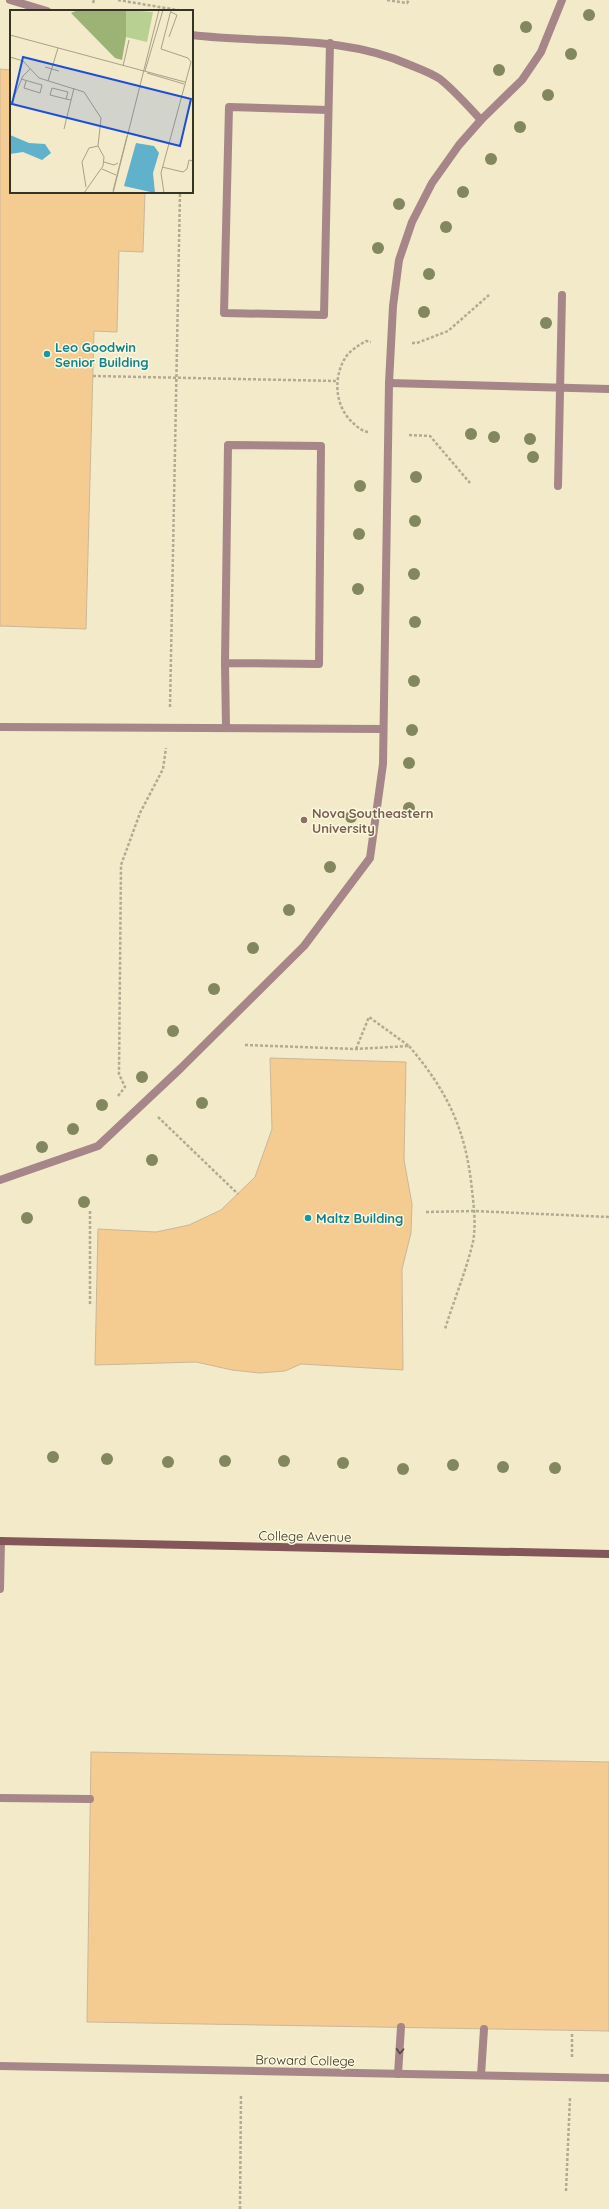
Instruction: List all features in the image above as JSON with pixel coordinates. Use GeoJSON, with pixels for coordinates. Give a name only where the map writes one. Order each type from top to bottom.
{"type":"FeatureCollection","features":[{"type":"Feature","properties":{"kind":"street"},"geometry":{"type":"LineString","coordinates":[[10,0],[44,10]]}},
{"type":"Feature","properties":{"kind":"street"},"geometry":{"type":"LineString","coordinates":[[0,1180],[98,1146],[304,946],[370,858],[383,764],[389,383],[393,306],[399,260],[412,222],[432,183],[459,146],[481,120],[522,80],[541,52],[562,0]]}},
{"type":"Feature","properties":{"kind":"street"},"geometry":{"type":"LineString","coordinates":[[193,35],[216,38],[330,43],[374,51],[423,70],[440,79],[481,120]]}},
{"type":"Feature","properties":{"kind":"street"},"geometry":{"type":"LineString","coordinates":[[328,110],[229,107],[224,312],[324,315],[330,43]]}},
{"type":"Feature","properties":{"kind":"street"},"geometry":{"type":"LineString","coordinates":[[558,486],[562,295]]}},
{"type":"Feature","properties":{"kind":"street"},"geometry":{"type":"LineString","coordinates":[[389,383],[609,389]]}},
{"type":"Feature","properties":{"kind":"street"},"geometry":{"type":"LineString","coordinates":[[225,663],[320,664],[321,446],[228,446],[225,663],[226,728]]}},
{"type":"Feature","properties":{"kind":"street"},"geometry":{"type":"LineString","coordinates":[[0,727],[383,729]]}},
{"type":"Feature","properties":{"kind":"street"},"geometry":{"type":"LineString","coordinates":[[0,1541],[0,1589]]}},
{"type":"Feature","properties":{"kind":"street","name":"College Avenue"},"geometry":{"type":"LineString","coordinates":[[0,1541],[609,1554]]}},
{"type":"Feature","properties":{"kind":"street"},"geometry":{"type":"LineString","coordinates":[[0,1798],[90,1799]]}},
{"type":"Feature","properties":{"kind":"street"},"geometry":{"type":"LineString","coordinates":[[398,2074],[401,2027]]}},
{"type":"Feature","properties":{"kind":"street"},"geometry":{"type":"LineString","coordinates":[[481,2076],[484,2029]]}},
{"type":"Feature","properties":{"kind":"street","name":"Broward College"},"geometry":{"type":"LineString","coordinates":[[0,2066],[609,2078]]}},
{"type":"Feature","properties":{"kind":"path"},"geometry":{"type":"LineString","coordinates":[[118,0],[177,10]]}},
{"type":"Feature","properties":{"kind":"path"},"geometry":{"type":"LineString","coordinates":[[387,0],[407,3],[409,0]]}},
{"type":"Feature","properties":{"kind":"path"},"geometry":{"type":"LineString","coordinates":[[180,193],[169,727],[163,769],[140,813],[121,865],[119,1074],[125,1088],[144,1103],[238,1194]]}},
{"type":"Feature","properties":{"kind":"path"},"geometry":{"type":"LineString","coordinates":[[93,376],[337,381]]}},
{"type":"Feature","properties":{"kind":"path"},"geometry":{"type":"LineString","coordinates":[[356,1049],[369,1017],[409,1046],[429,1070],[446,1098],[465,1141],[474,1211],[473,1241],[445,1329]]}},
{"type":"Feature","properties":{"kind":"path"},"geometry":{"type":"LineString","coordinates":[[245,1045],[356,1049],[409,1046]]}},
{"type":"Feature","properties":{"kind":"path"},"geometry":{"type":"LineString","coordinates":[[116,1100],[125,1088]]}},
{"type":"Feature","properties":{"kind":"path"},"geometry":{"type":"LineString","coordinates":[[90,1211],[90,1304]]}},
{"type":"Feature","properties":{"kind":"path"},"geometry":{"type":"LineString","coordinates":[[426,1212],[474,1211],[609,1217]]}},
{"type":"Feature","properties":{"kind":"path"},"geometry":{"type":"LineString","coordinates":[[566,2191],[572,2033]]}},
{"type":"Feature","properties":{"kind":"path"},"geometry":{"type":"LineString","coordinates":[[240,2209],[241,2094]]}},
{"type":"Feature","properties":{"kind":"building","name":"Leo Goodwin Senior Building"},"geometry":{"type":"Polygon","coordinates":[[[0,69],[10,70],[10,193],[145,193],[143,252],[119,251],[117,332],[94,331],[86,629],[0,626],[0,69]]]}},
{"type":"Feature","properties":{"kind":"building","name":"Maltz Building"},"geometry":{"type":"Polygon","coordinates":[[[270,1058],[406,1062],[404,1160],[412,1204],[411,1233],[402,1269],[403,1370],[301,1364],[285,1371],[259,1373],[232,1370],[196,1362],[95,1365],[98,1229],[156,1232],[189,1225],[221,1210],[255,1177],[272,1129],[270,1058]]]}},
{"type":"Feature","properties":{"kind":"building"},"geometry":{"type":"Polygon","coordinates":[[[91,1752],[609,1762],[609,2031],[87,2022],[91,1752]]]}},
{"type":"Feature","properties":{"kind":"place","name":"Leo Goodwin Senior Building"},"geometry":{"type":"Point","coordinates":[47,354]}},
{"type":"Feature","properties":{"kind":"place","name":"Nova Southeastern University"},"geometry":{"type":"Point","coordinates":[304,820]}},
{"type":"Feature","properties":{"kind":"place","name":"Maltz Building"},"geometry":{"type":"Point","coordinates":[308,1218]}}]}
